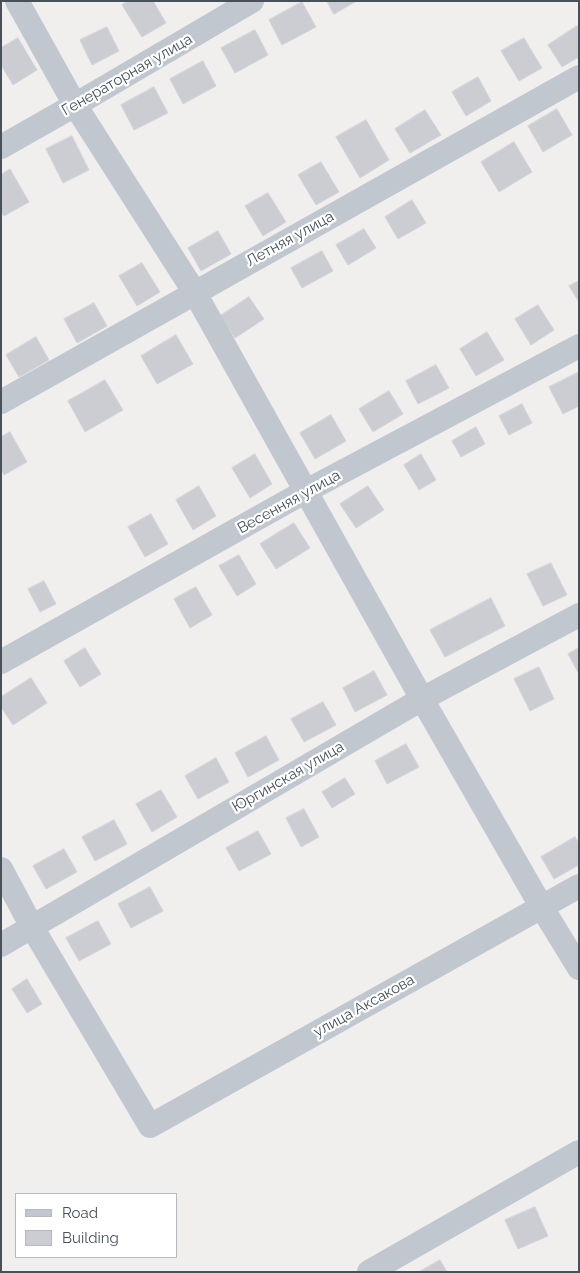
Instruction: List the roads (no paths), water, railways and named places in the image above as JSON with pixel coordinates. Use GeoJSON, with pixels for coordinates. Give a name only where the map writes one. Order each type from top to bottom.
{"type":"FeatureCollection","features":[{"type":"Feature","properties":{"kind":"street"},"geometry":{"type":"LineString","coordinates":[[17,1],[75,105],[195,293],[422,699],[541,906],[579,968]]}},
{"type":"Feature","properties":{"kind":"street","name":"Генераторная улица"},"geometry":{"type":"LineString","coordinates":[[1,147],[252,1]]}},
{"type":"Feature","properties":{"kind":"street","name":"Летняя улица"},"geometry":{"type":"LineString","coordinates":[[1,402],[579,77]]}},
{"type":"Feature","properties":{"kind":"street","name":"Весенняя улица"},"geometry":{"type":"LineString","coordinates":[[1,662],[306,492],[579,346]]}},
{"type":"Feature","properties":{"kind":"street","name":"Юргинская улица"},"geometry":{"type":"LineString","coordinates":[[1,945],[422,699],[579,615]]}},
{"type":"Feature","properties":{"kind":"street"},"geometry":{"type":"LineString","coordinates":[[1,868],[32,927]]}},
{"type":"Feature","properties":{"kind":"street","name":"улица Аксакова"},"geometry":{"type":"LineString","coordinates":[[32,927],[150,1126],[579,886]]}},
{"type":"Feature","properties":{"kind":"street"},"geometry":{"type":"LineString","coordinates":[[369,1272],[579,1152]]}}]}
